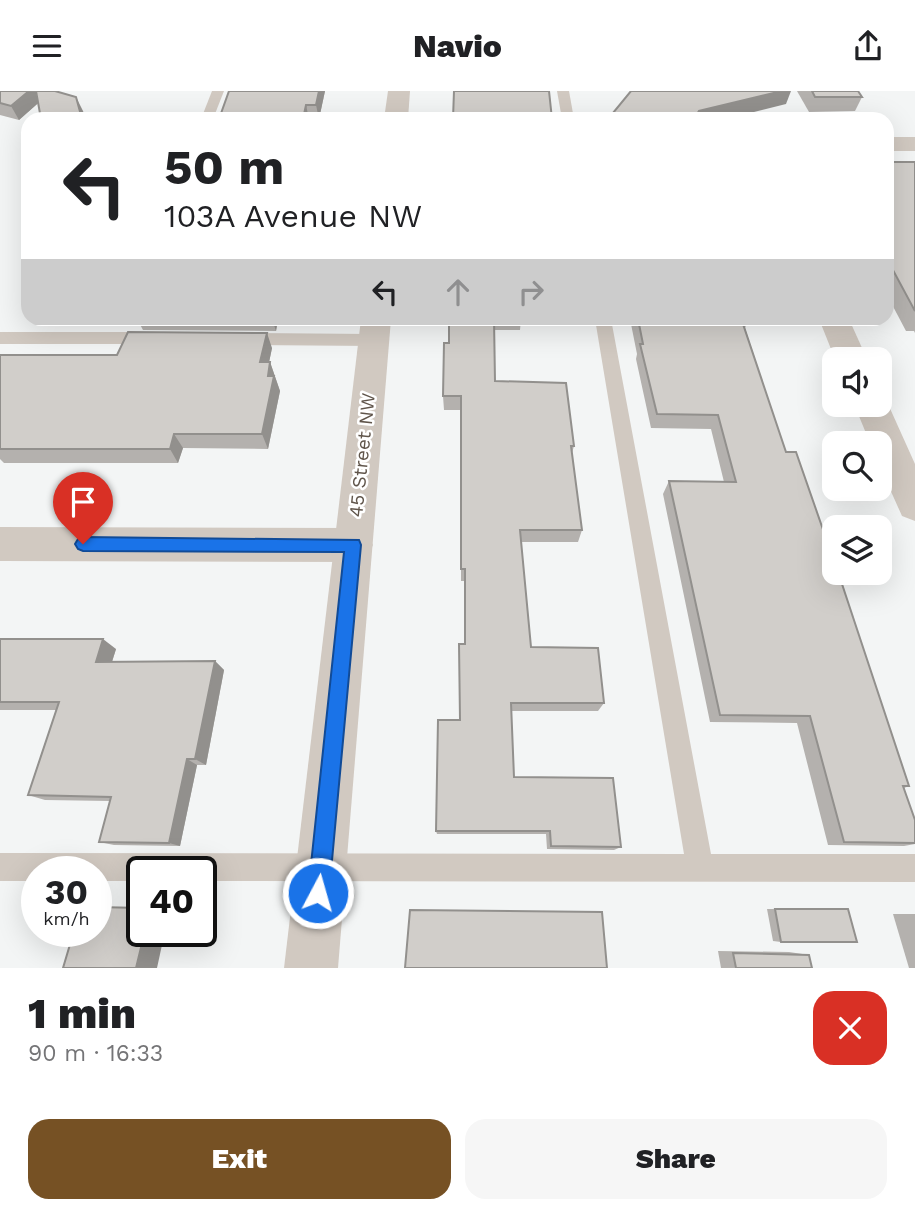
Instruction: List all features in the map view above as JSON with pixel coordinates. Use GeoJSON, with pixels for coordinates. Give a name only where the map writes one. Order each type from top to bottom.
{"type":"FeatureCollection","features":[{"type":"Feature","properties":{"kind":"street"},"geometry":{"type":"LineString","coordinates":[[397,112],[399,91]]}},
{"type":"Feature","properties":{"kind":"street"},"geometry":{"type":"LineString","coordinates":[[894,144],[915,144]]}},
{"type":"Feature","properties":{"kind":"street"},"geometry":{"type":"LineString","coordinates":[[837,326],[846,347]]}},
{"type":"Feature","properties":{"kind":"street","name":"45 Street NW"},"geometry":{"type":"LineString","coordinates":[[311,968],[375,329]]}},
{"type":"Feature","properties":{"kind":"street"},"geometry":{"type":"LineString","coordinates":[[877,417],[915,505]]}},
{"type":"Feature","properties":{"kind":"street"},"geometry":{"type":"LineString","coordinates":[[0,544],[353,545]]}},
{"type":"Feature","properties":{"kind":"lane"},"geometry":{"type":"LineString","coordinates":[[210,112],[218,91]]}},
{"type":"Feature","properties":{"kind":"lane"},"geometry":{"type":"LineString","coordinates":[[563,91],[567,112]]}},
{"type":"Feature","properties":{"kind":"lane"},"geometry":{"type":"LineString","coordinates":[[120,338],[125,326]]}},
{"type":"Feature","properties":{"kind":"lane"},"geometry":{"type":"LineString","coordinates":[[604,326],[700,868]]}},
{"type":"Feature","properties":{"kind":"lane"},"geometry":{"type":"LineString","coordinates":[[217,339],[375,329]]}},
{"type":"Feature","properties":{"kind":"lane"},"geometry":{"type":"LineString","coordinates":[[0,338],[176,338]]}},
{"type":"Feature","properties":{"kind":"lane"},"geometry":{"type":"LineString","coordinates":[[0,867],[915,868]]}},
{"type":"Feature","properties":{"kind":"building"},"geometry":{"type":"Polygon","coordinates":[[[0,91],[29,91],[11,106],[0,103],[0,91]]]}},
{"type":"Feature","properties":{"kind":"building"},"geometry":{"type":"Polygon","coordinates":[[[36,91],[55,91],[76,97],[80,112],[40,112],[36,91]]]}},
{"type":"Feature","properties":{"kind":"building"},"geometry":{"type":"Polygon","coordinates":[[[229,91],[319,91],[316,105],[306,105],[304,112],[222,112],[229,91]]]}},
{"type":"Feature","properties":{"kind":"building"},"geometry":{"type":"Polygon","coordinates":[[[454,91],[549,91],[551,112],[453,112],[454,91]]]}},
{"type":"Feature","properties":{"kind":"building"},"geometry":{"type":"Polygon","coordinates":[[[631,91],[782,91],[698,112],[614,112],[631,91]]]}},
{"type":"Feature","properties":{"kind":"building"},"geometry":{"type":"Polygon","coordinates":[[[812,91],[858,91],[862,97],[815,97],[812,91]]]}},
{"type":"Feature","properties":{"kind":"building"},"geometry":{"type":"Polygon","coordinates":[[[894,162],[915,162],[915,311],[894,272],[894,162]]]}},
{"type":"Feature","properties":{"kind":"building"},"geometry":{"type":"Polygon","coordinates":[[[449,326],[494,326],[495,381],[566,383],[582,530],[520,530],[531,647],[598,648],[604,703],[511,703],[514,777],[613,778],[621,847],[551,846],[550,831],[436,831],[438,720],[460,720],[459,644],[465,644],[465,569],[461,569],[461,396],[443,396],[444,343],[449,343],[449,326]]]}},
{"type":"Feature","properties":{"kind":"building"},"geometry":{"type":"Polygon","coordinates":[[[639,326],[744,326],[786,452],[796,452],[822,527],[822,585],[842,585],[909,786],[903,786],[915,820],[915,843],[844,842],[810,716],[720,715],[669,481],[736,482],[718,415],[657,414],[640,344],[643,344],[639,326]]]}},
{"type":"Feature","properties":{"kind":"building"},"geometry":{"type":"Polygon","coordinates":[[[128,332],[267,333],[260,362],[270,362],[268,376],[274,376],[262,434],[174,434],[170,449],[0,449],[0,355],[117,355],[128,332]]]}},
{"type":"Feature","properties":{"kind":"building"},"geometry":{"type":"Polygon","coordinates":[[[0,639],[103,639],[96,662],[215,661],[195,759],[187,759],[169,843],[99,842],[111,797],[28,795],[59,702],[0,702],[0,639]]]}},
{"type":"Feature","properties":{"kind":"building"},"geometry":{"type":"Polygon","coordinates":[[[112,907],[126,908],[126,947],[141,947],[136,968],[63,968],[69,947],[112,947],[112,907]]]}},
{"type":"Feature","properties":{"kind":"building"},"geometry":{"type":"Polygon","coordinates":[[[775,909],[848,909],[857,942],[781,942],[775,909]]]}},
{"type":"Feature","properties":{"kind":"building"},"geometry":{"type":"Polygon","coordinates":[[[410,910],[602,912],[607,968],[405,968],[410,910]]]}},
{"type":"Feature","properties":{"kind":"building"},"geometry":{"type":"Polygon","coordinates":[[[733,953],[809,955],[812,968],[736,968],[733,953]]]}},
{"type":"Feature","properties":{"kind":"route"},"geometry":{"type":"LineString","coordinates":[[83,544],[353,545],[318,893]]}}]}
